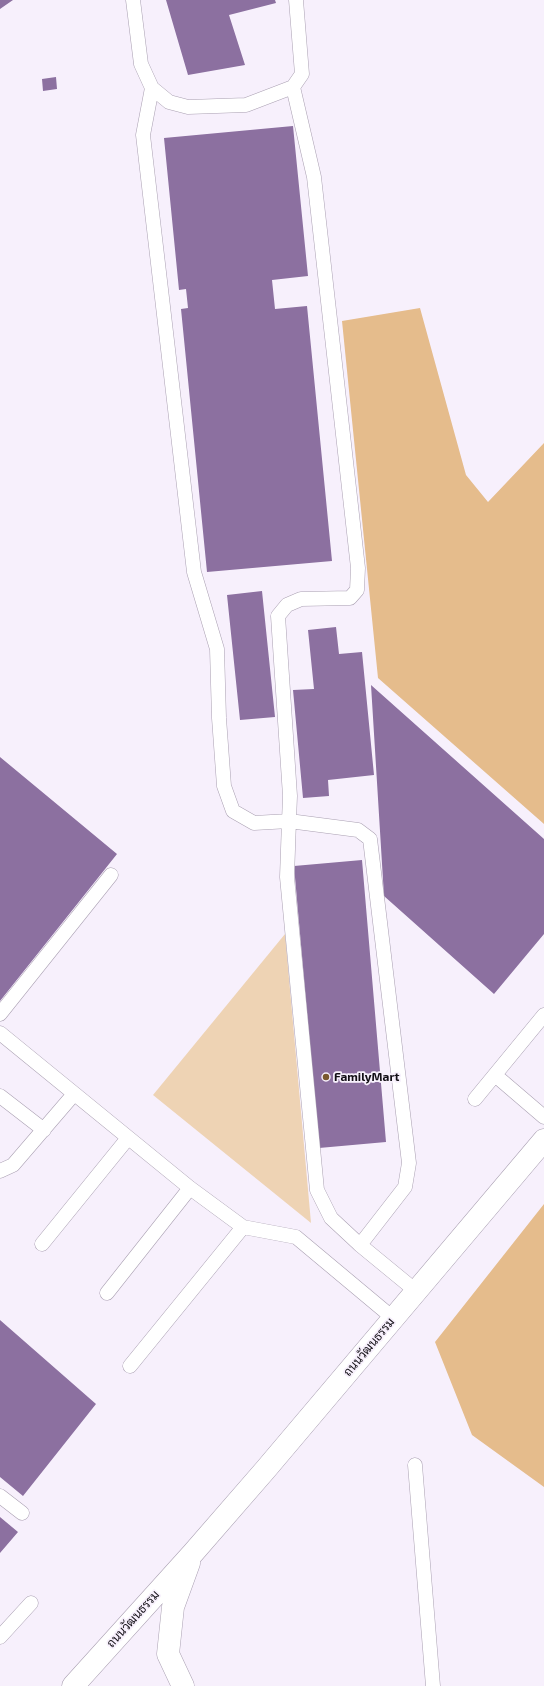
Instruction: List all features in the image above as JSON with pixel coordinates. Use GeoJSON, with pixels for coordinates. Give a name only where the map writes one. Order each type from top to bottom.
{"type":"FeatureCollection","features":[{"type":"Feature","properties":{"kind":"street","name":"ถนนวัฒนธรรม"},"geometry":{"type":"LineString","coordinates":[[73,1686],[193,1553],[544,1140]]}},
{"type":"Feature","properties":{"kind":"street","name":"ถนนวัฒนธรรม"},"geometry":{"type":"LineString","coordinates":[[183,1686],[168,1654],[173,1607],[193,1553]]}},
{"type":"Feature","properties":{"kind":"lane"},"geometry":{"type":"LineString","coordinates":[[133,0],[141,64],[152,88],[169,102],[188,107],[246,105],[293,86],[302,74],[296,0]]}},
{"type":"Feature","properties":{"kind":"lane"},"geometry":{"type":"LineString","coordinates":[[293,86],[314,176],[358,568],[357,590],[350,598],[301,600],[287,605],[278,616],[290,796],[287,877],[317,1190],[331,1218],[360,1245],[416,1291]]}},
{"type":"Feature","properties":{"kind":"lane"},"geometry":{"type":"LineString","coordinates":[[152,88],[143,135],[194,572],[217,649],[219,718],[224,786],[234,811],[254,823],[289,821],[358,830],[370,839],[409,1163],[405,1187],[360,1245]]}},
{"type":"Feature","properties":{"kind":"lane"},"geometry":{"type":"LineString","coordinates":[[0,1014],[111,875]]}},
{"type":"Feature","properties":{"kind":"lane"},"geometry":{"type":"LineString","coordinates":[[475,1099],[544,1015]]}},
{"type":"Feature","properties":{"kind":"lane"},"geometry":{"type":"LineString","coordinates":[[0,1033],[190,1188],[243,1227],[296,1237],[393,1318]]}},
{"type":"Feature","properties":{"kind":"lane"},"geometry":{"type":"LineString","coordinates":[[495,1075],[544,1117]]}},
{"type":"Feature","properties":{"kind":"lane"},"geometry":{"type":"LineString","coordinates":[[0,1171],[13,1165],[74,1094]]}},
{"type":"Feature","properties":{"kind":"lane"},"geometry":{"type":"LineString","coordinates":[[0,1096],[44,1130]]}},
{"type":"Feature","properties":{"kind":"lane"},"geometry":{"type":"LineString","coordinates":[[42,1244],[128,1138]]}},
{"type":"Feature","properties":{"kind":"lane"},"geometry":{"type":"LineString","coordinates":[[107,1293],[190,1188]]}},
{"type":"Feature","properties":{"kind":"lane"},"geometry":{"type":"LineString","coordinates":[[130,1366],[243,1227]]}},
{"type":"Feature","properties":{"kind":"lane"},"geometry":{"type":"LineString","coordinates":[[415,1465],[433,1686]]}},
{"type":"Feature","properties":{"kind":"lane"},"geometry":{"type":"LineString","coordinates":[[0,1496],[22,1513]]}},
{"type":"Feature","properties":{"kind":"lane"},"geometry":{"type":"LineString","coordinates":[[0,1637],[31,1602]]}},
{"type":"Feature","properties":{"kind":"shaded area"},"geometry":{"type":"Polygon","coordinates":[[[420,308],[466,475],[488,502],[544,443],[544,824],[378,678],[342,321],[420,308]]]}},
{"type":"Feature","properties":{"kind":"shaded area"},"geometry":{"type":"Polygon","coordinates":[[[285,934],[311,1223],[153,1095],[285,934]]]}},
{"type":"Feature","properties":{"kind":"shaded area"},"geometry":{"type":"Polygon","coordinates":[[[544,1204],[544,1487],[472,1435],[435,1342],[544,1204]]]}},
{"type":"Feature","properties":{"kind":"building"},"geometry":{"type":"Polygon","coordinates":[[[0,0],[13,0],[0,9],[0,0]]]}},
{"type":"Feature","properties":{"kind":"building"},"geometry":{"type":"Polygon","coordinates":[[[166,0],[275,0],[276,3],[229,15],[245,65],[188,75],[166,0]]]}},
{"type":"Feature","properties":{"kind":"building"},"geometry":{"type":"Polygon","coordinates":[[[56,77],[57,89],[43,91],[42,79],[56,77]]]}},
{"type":"Feature","properties":{"kind":"building"},"geometry":{"type":"Polygon","coordinates":[[[293,126],[308,276],[272,280],[275,309],[307,306],[332,561],[207,572],[181,309],[188,308],[186,289],[179,290],[164,138],[293,126]]]}},
{"type":"Feature","properties":{"kind":"building"},"geometry":{"type":"Polygon","coordinates":[[[262,591],[275,717],[240,720],[227,595],[262,591]]]}},
{"type":"Feature","properties":{"kind":"building"},"geometry":{"type":"Polygon","coordinates":[[[336,627],[339,654],[362,652],[374,775],[328,780],[329,796],[303,798],[293,690],[314,689],[308,630],[336,627]]]}},
{"type":"Feature","properties":{"kind":"building"},"geometry":{"type":"Polygon","coordinates":[[[371,685],[544,839],[544,934],[494,994],[384,896],[371,685]]]}},
{"type":"Feature","properties":{"kind":"building"},"geometry":{"type":"Polygon","coordinates":[[[0,757],[117,854],[0,1001],[0,757]]]}},
{"type":"Feature","properties":{"kind":"building"},"geometry":{"type":"Polygon","coordinates":[[[362,860],[386,1142],[319,1148],[294,866],[362,860]]]}},
{"type":"Feature","properties":{"kind":"building"},"geometry":{"type":"Polygon","coordinates":[[[0,1320],[96,1404],[23,1496],[0,1477],[0,1320]]]}},
{"type":"Feature","properties":{"kind":"building"},"geometry":{"type":"Polygon","coordinates":[[[0,1517],[18,1532],[0,1553],[0,1517]]]}},
{"type":"Feature","properties":{"kind":"place","name":"FamilyMart"},"geometry":{"type":"Point","coordinates":[326,1077]}}]}
